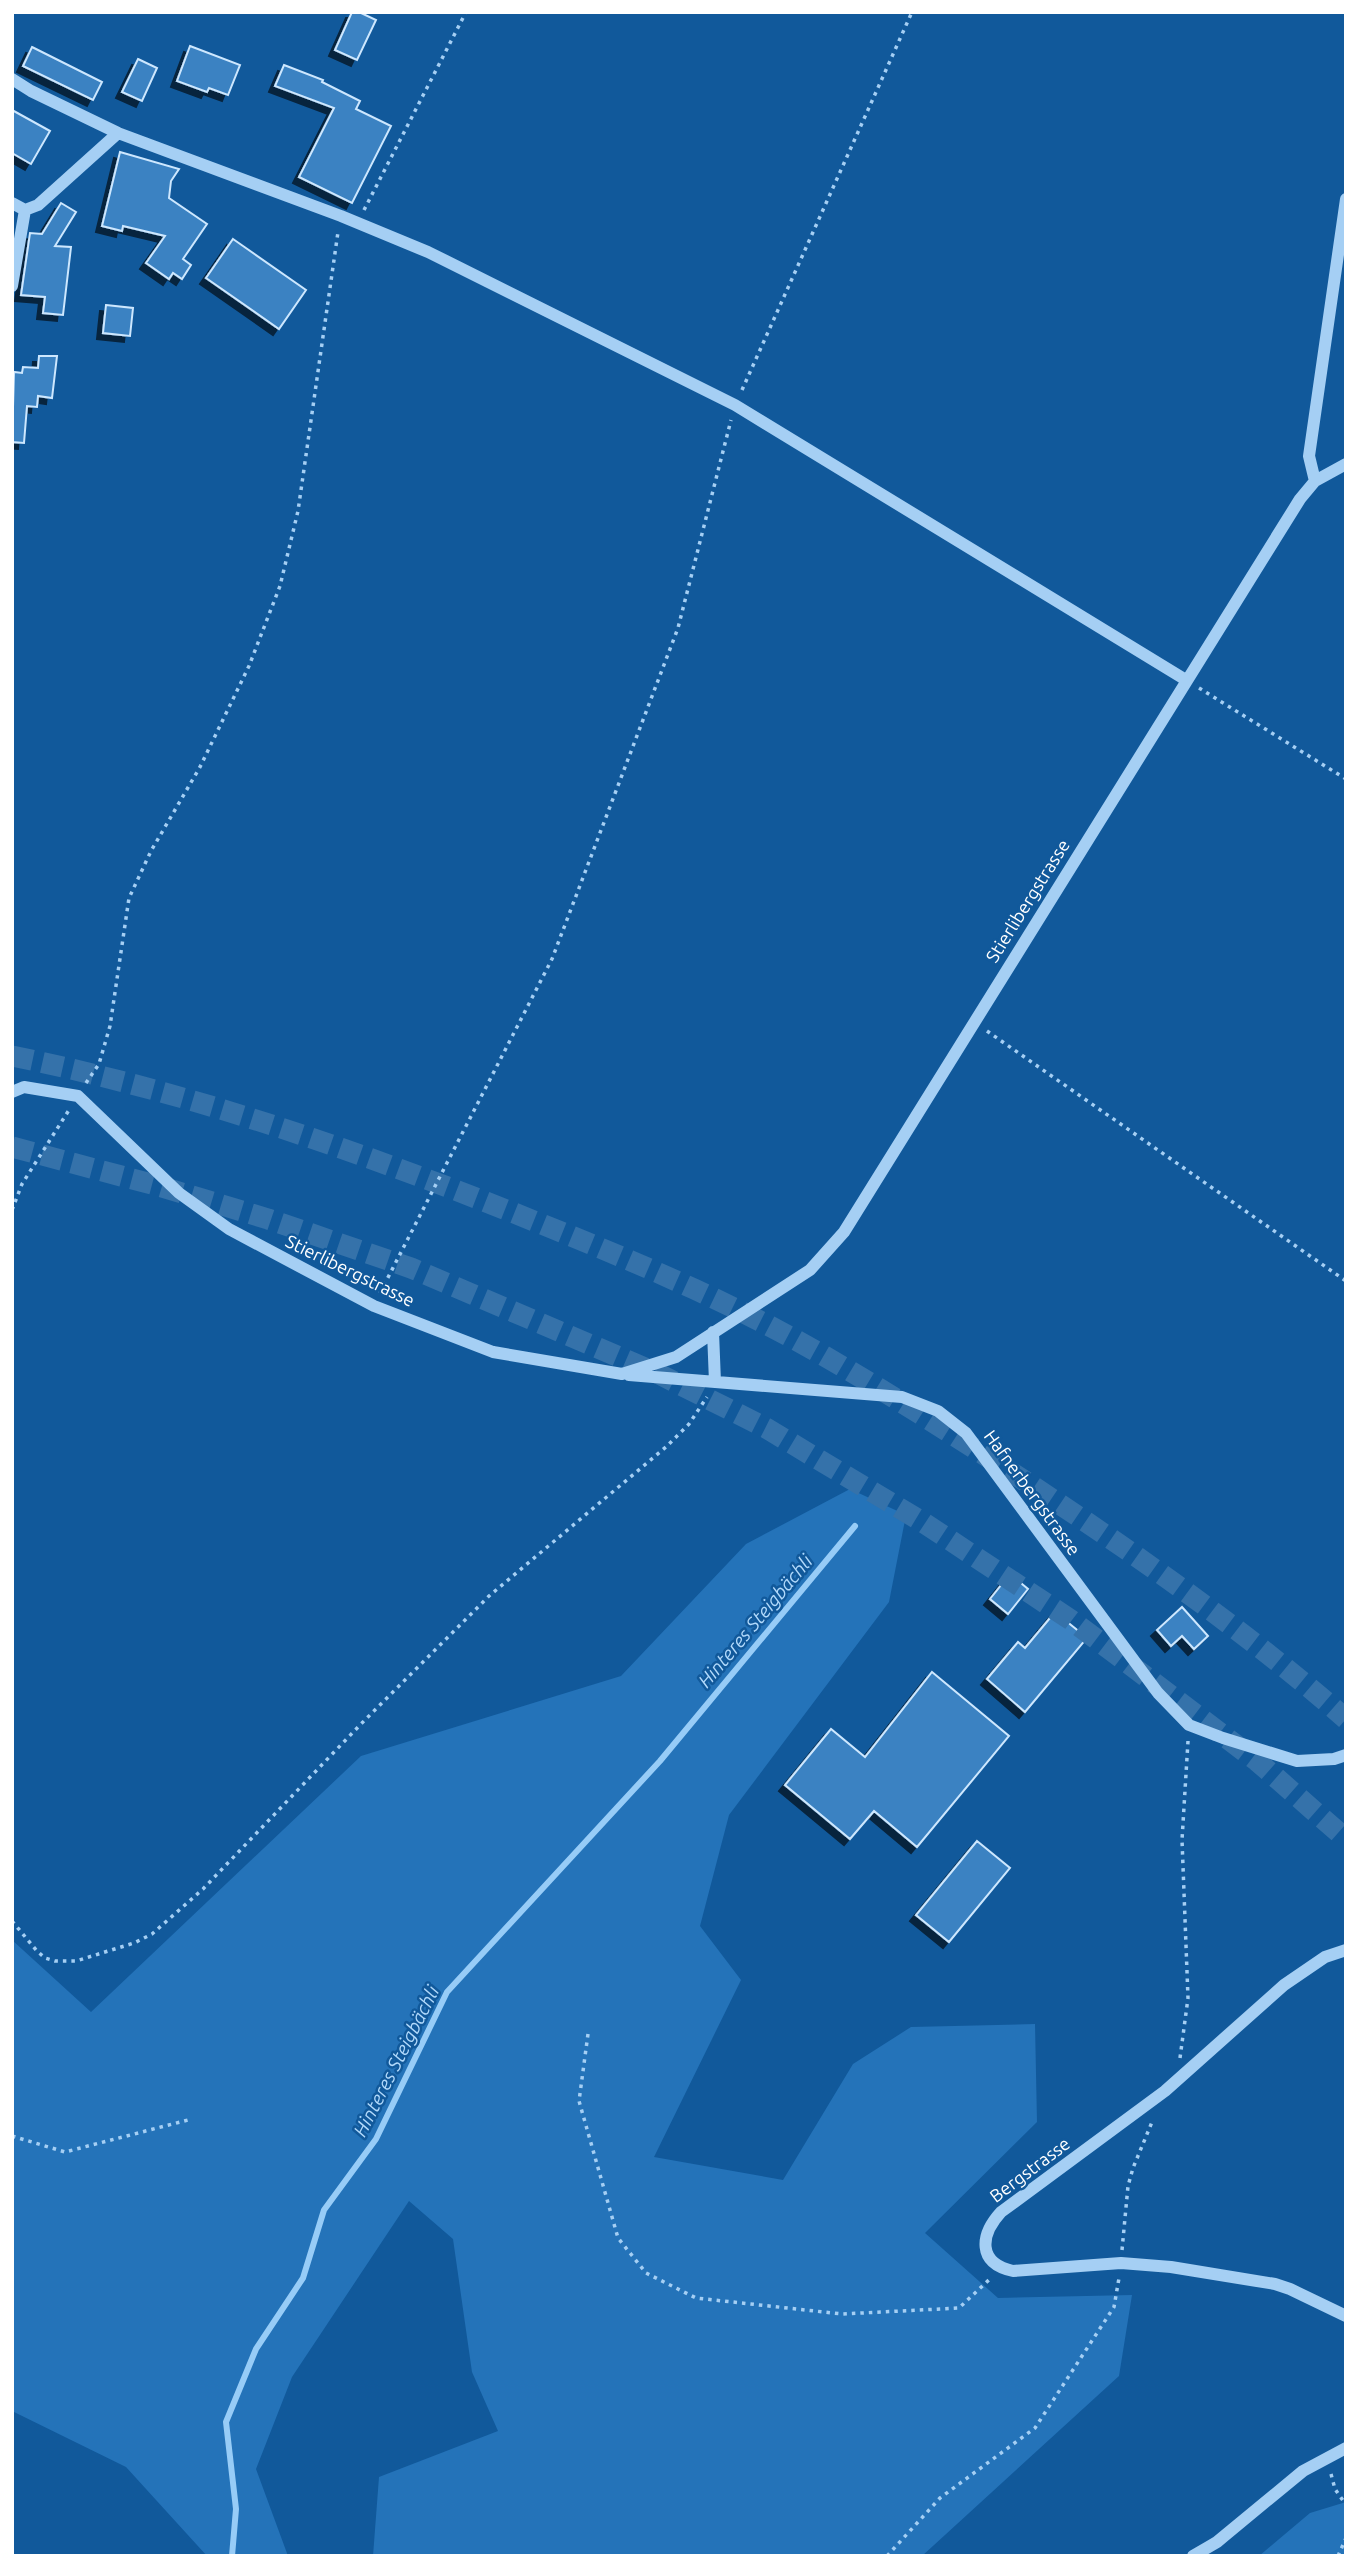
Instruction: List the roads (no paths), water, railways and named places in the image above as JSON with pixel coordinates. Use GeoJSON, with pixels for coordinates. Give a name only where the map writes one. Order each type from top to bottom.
{"type":"FeatureCollection","features":[{"type":"Feature","properties":{"kind":"lane"},"geometry":{"type":"LineString","coordinates":[[12,79],[118,133],[358,222],[428,252],[735,405],[1186,680]]}},
{"type":"Feature","properties":{"kind":"lane"},"geometry":{"type":"LineString","coordinates":[[12,203],[25,210],[38,205],[118,133]]}},
{"type":"Feature","properties":{"kind":"lane"},"geometry":{"type":"LineString","coordinates":[[1315,481],[1309,456],[1346,199]]}},
{"type":"Feature","properties":{"kind":"lane"},"geometry":{"type":"LineString","coordinates":[[12,286],[25,210]]}},
{"type":"Feature","properties":{"kind":"lane","name":"Stierlibergstrasse"},"geometry":{"type":"LineString","coordinates":[[12,1092],[24,1087],[78,1096],[179,1193],[229,1229],[374,1306],[493,1353],[622,1374],[676,1357],[810,1270],[845,1232],[1300,499],[1315,481],[1346,464]]}},
{"type":"Feature","properties":{"kind":"lane"},"geometry":{"type":"LineString","coordinates":[[713,1332],[715,1382]]}},
{"type":"Feature","properties":{"kind":"lane","name":"Hafnerbergstrasse"},"geometry":{"type":"LineString","coordinates":[[622,1374],[902,1397],[938,1411],[966,1433],[1158,1693],[1189,1725],[1297,1761],[1334,1759],[1346,1755]]}},
{"type":"Feature","properties":{"kind":"lane","name":"Bergstrasse"},"geometry":{"type":"LineString","coordinates":[[1346,1950],[1325,1957],[1284,1986],[1165,2091],[1001,2212],[986,2233],[984,2242],[991,2259],[1001,2269],[1029,2271],[1121,2263],[1171,2267],[1275,2284],[1346,2316]]}},
{"type":"Feature","properties":{"kind":"lane"},"geometry":{"type":"LineString","coordinates":[[1193,2556],[1217,2542],[1303,2471],[1346,2448]]}},
{"type":"Feature","properties":{"kind":"waterway","name":"Hinteres Steigbächli"},"geometry":{"type":"LineString","coordinates":[[232,2556],[236,2509],[226,2422],[256,2349],[303,2278],[324,2210],[376,2139],[447,1992],[660,1761],[855,1526]]}},
{"type":"Feature","properties":{"kind":"tunnel"},"geometry":{"type":"LineString","coordinates":[[12,1056],[143,1087],[335,1146],[562,1232],[747,1315],[873,1385],[1072,1512],[1232,1626],[1346,1719]]}},
{"type":"Feature","properties":{"kind":"tunnel"},"geometry":{"type":"LineString","coordinates":[[12,1147],[159,1186],[268,1219],[411,1268],[659,1374],[766,1428],[921,1521],[1071,1620],[1257,1761],[1346,1839]]}}]}
